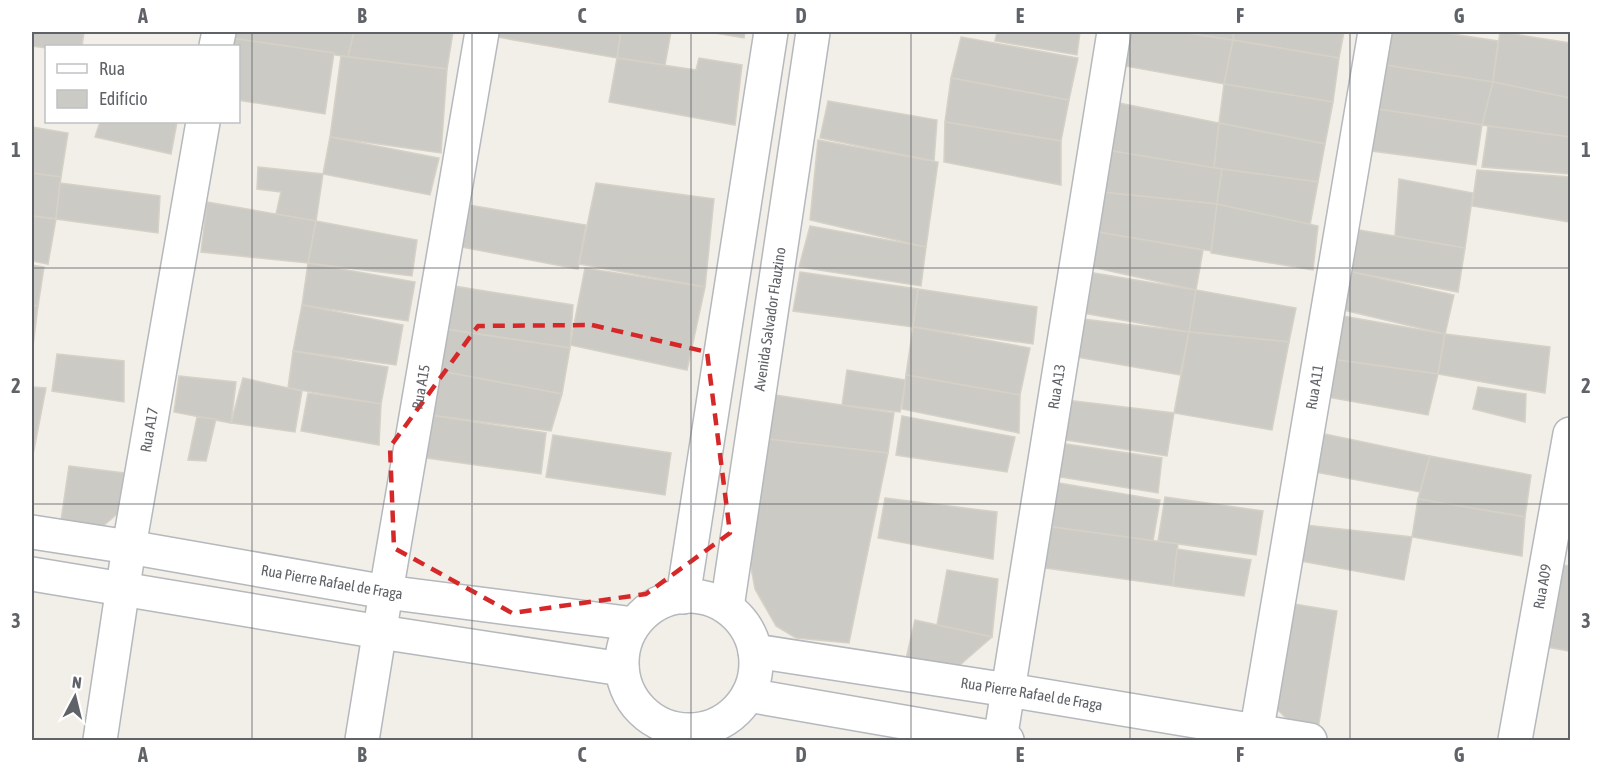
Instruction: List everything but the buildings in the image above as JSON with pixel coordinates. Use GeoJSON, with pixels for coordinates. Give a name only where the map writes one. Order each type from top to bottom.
{"type":"FeatureCollection","features":[{"type":"Feature","properties":{"kind":"street","name":"Rua A15"},"geometry":{"type":"LineString","coordinates":[[362,741],[482,32]]}},
{"type":"Feature","properties":{"kind":"street"},"geometry":{"type":"LineString","coordinates":[[683,597],[771,32]]}},
{"type":"Feature","properties":{"kind":"street","name":"Avenida Salvador Flauzino"},"geometry":{"type":"LineString","coordinates":[[727,607],[813,32]]}},
{"type":"Feature","properties":{"kind":"street","name":"Rua A13"},"geometry":{"type":"LineString","coordinates":[[1002,740],[1008,690],[1114,32]]}},
{"type":"Feature","properties":{"kind":"street","name":"Rua A11"},"geometry":{"type":"LineString","coordinates":[[1255,736],[1375,32]]}},
{"type":"Feature","properties":{"kind":"street","name":"Rua A17"},"geometry":{"type":"LineString","coordinates":[[100,741],[129,547],[203,123]]}},
{"type":"Feature","properties":{"kind":"street","name":"Rua A09"},"geometry":{"type":"LineString","coordinates":[[1515,741],[1570,434]]}},
{"type":"Feature","properties":{"kind":"street","name":"Rua Pierre Rafael de Fraga"},"geometry":{"type":"LineString","coordinates":[[32,532],[386,592],[634,624]]}},
{"type":"Feature","properties":{"kind":"street"},"geometry":{"type":"LineString","coordinates":[[32,574],[380,632],[622,669]]}},
{"type":"Feature","properties":{"kind":"street"},"geometry":{"type":"LineString","coordinates":[[683,597],[698,597],[727,607],[745,626],[755,651],[755,673],[748,695],[739,708],[710,733],[675,728],[656,731],[633,700],[622,669],[627,639],[634,624],[656,606],[683,597]]}},
{"type":"Feature","properties":{"kind":"street","name":"Rua Pierre Rafael de Fraga"},"geometry":{"type":"LineString","coordinates":[[755,651],[1008,690],[1255,736],[1310,741]]}},
{"type":"Feature","properties":{"kind":"street"},"geometry":{"type":"LineString","coordinates":[[748,695],[1002,740]]}},
{"type":"Feature","properties":{"kind":"highlighted area"},"geometry":{"type":"Polygon","coordinates":[[[592,325],[707,352],[730,533],[646,594],[512,613],[394,548],[390,447],[478,326],[592,325]]]}}]}
